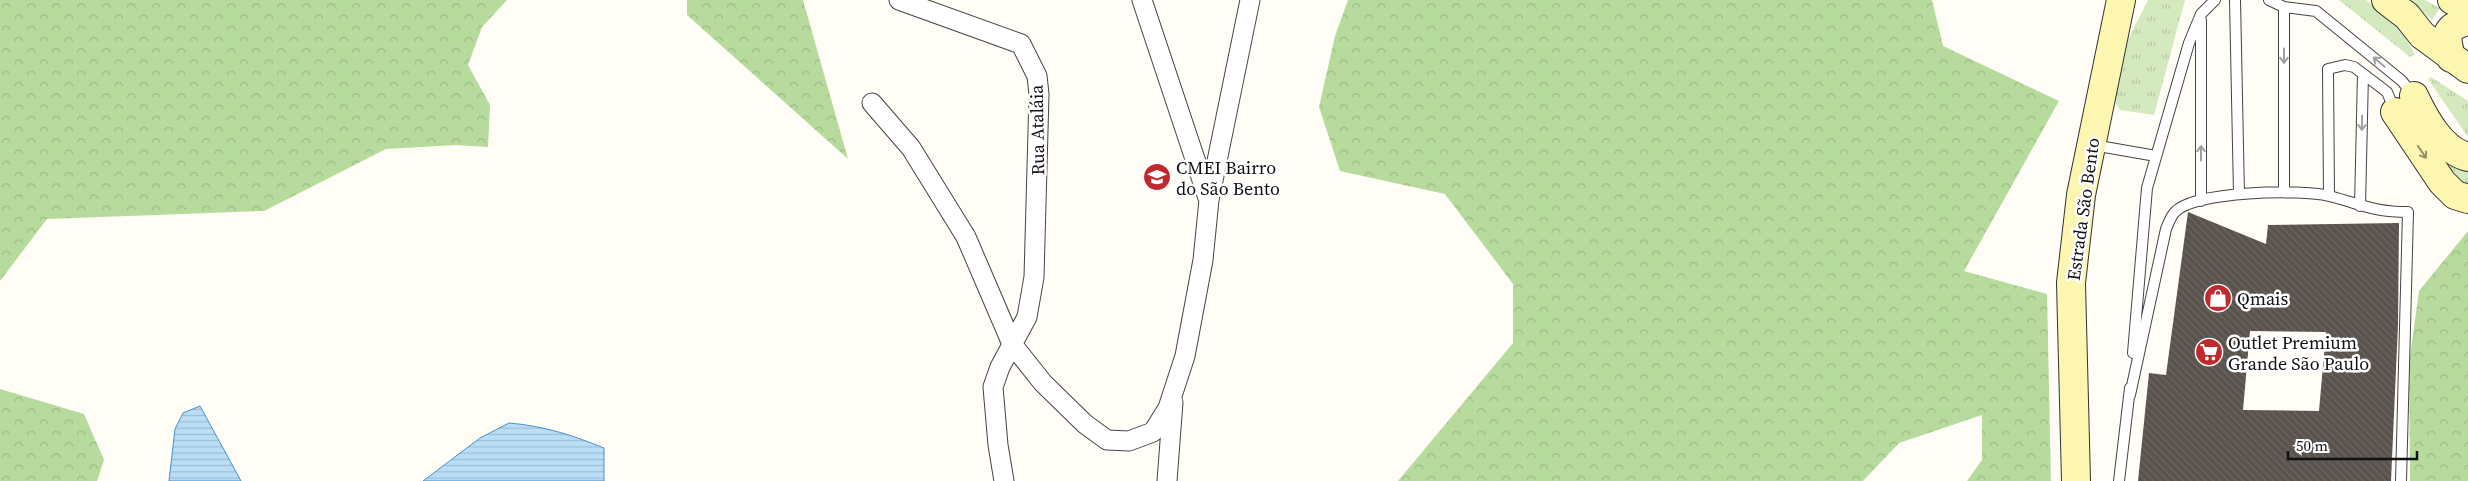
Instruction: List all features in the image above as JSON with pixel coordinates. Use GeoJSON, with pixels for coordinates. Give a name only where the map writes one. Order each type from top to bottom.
{"type":"FeatureCollection","features":[{"type":"Feature","properties":{"kind":"street","name":"Rua Ataláia"},"geometry":{"type":"LineString","coordinates":[[899,0],[1021,44],[1036,76],[1039,94],[1034,278],[1027,317],[1012,344],[993,387],[1004,481]]}},
{"type":"Feature","properties":{"kind":"street"},"geometry":{"type":"LineString","coordinates":[[1142,0],[1208,200]]}},
{"type":"Feature","properties":{"kind":"street"},"geometry":{"type":"LineString","coordinates":[[872,103],[912,148],[966,237],[1012,344],[1064,406],[1107,440],[1129,441],[1153,432],[1168,408],[1185,356],[1196,306],[1208,200],[1250,0]]}},
{"type":"Feature","properties":{"kind":"street","name":"Estrada São Bento"},"geometry":{"type":"LineString","coordinates":[[2076,481],[2071,283],[2081,195],[2121,0]]}},
{"type":"Feature","properties":{"kind":"street"},"geometry":{"type":"LineString","coordinates":[[2114,36],[2136,0]]}},
{"type":"Feature","properties":{"kind":"street"},"geometry":{"type":"LineString","coordinates":[[2386,0],[2407,16],[2422,35],[2459,63]]}},
{"type":"Feature","properties":{"kind":"street"},"geometry":{"type":"LineString","coordinates":[[2452,0],[2468,8]]}},
{"type":"Feature","properties":{"kind":"street"},"geometry":{"type":"LineString","coordinates":[[2459,63],[2446,39],[2449,30],[2457,24],[2468,21]]}},
{"type":"Feature","properties":{"kind":"street"},"geometry":{"type":"LineString","coordinates":[[2405,104],[2426,121],[2459,155],[2468,157]]}},
{"type":"Feature","properties":{"kind":"street"},"geometry":{"type":"LineString","coordinates":[[2405,104],[2442,182],[2454,195],[2468,199]]}},
{"type":"Feature","properties":{"kind":"street"},"geometry":{"type":"LineString","coordinates":[[1167,481],[1174,387]]}},
{"type":"Feature","properties":{"kind":"lane"},"geometry":{"type":"LineString","coordinates":[[2119,481],[2130,394],[2147,188],[2189,43],[2201,14],[2215,0]]}},
{"type":"Feature","properties":{"kind":"lane"},"geometry":{"type":"LineString","coordinates":[[2235,0],[2239,194]]}},
{"type":"Feature","properties":{"kind":"lane"},"geometry":{"type":"LineString","coordinates":[[2269,0],[2284,7],[2316,12],[2402,81],[2405,104]]}},
{"type":"Feature","properties":{"kind":"lane"},"geometry":{"type":"LineString","coordinates":[[2284,7],[2284,192]]}},
{"type":"Feature","properties":{"kind":"lane"},"geometry":{"type":"LineString","coordinates":[[2201,14],[2201,201]]}},
{"type":"Feature","properties":{"kind":"lane"},"geometry":{"type":"LineString","coordinates":[[2329,196],[2328,69],[2345,65],[2354,67],[2405,104]]}},
{"type":"Feature","properties":{"kind":"lane"},"geometry":{"type":"LineString","coordinates":[[2360,206],[2363,74]]}},
{"type":"Feature","properties":{"kind":"lane"},"geometry":{"type":"LineString","coordinates":[[2092,145],[2156,156]]}},
{"type":"Feature","properties":{"kind":"lane"},"geometry":{"type":"LineString","coordinates":[[2130,394],[2166,229],[2175,211],[2191,203],[2239,194],[2284,192],[2329,196],[2384,212],[2408,212],[2401,481]]}},
{"type":"Feature","properties":{"kind":"green space"},"geometry":{"type":"Polygon","coordinates":[[[0,0],[507,0],[482,27],[468,65],[490,105],[488,147],[456,145],[386,149],[264,211],[47,219],[0,281],[0,0]]]}},
{"type":"Feature","properties":{"kind":"green space"},"geometry":{"type":"Polygon","coordinates":[[[687,0],[803,0],[848,159],[687,15],[687,0]]]}},
{"type":"Feature","properties":{"kind":"green space"},"geometry":{"type":"Polygon","coordinates":[[[1348,0],[1932,0],[1943,46],[2059,101],[1964,271],[2047,294],[2051,481],[1967,481],[1982,460],[1982,415],[1899,443],[1863,481],[1398,481],[1513,343],[1513,284],[1445,194],[1340,171],[1319,107],[1335,36],[1348,0]]]}},
{"type":"Feature","properties":{"kind":"green space"},"geometry":{"type":"Polygon","coordinates":[[[2148,0],[2185,0],[2154,115],[2120,110],[2115,102],[2128,40],[2148,0]]]}},
{"type":"Feature","properties":{"kind":"green space"},"geometry":{"type":"Polygon","coordinates":[[[2339,0],[2366,0],[2398,25],[2415,55],[2410,57],[2339,0]]]}},
{"type":"Feature","properties":{"kind":"green space"},"geometry":{"type":"Polygon","coordinates":[[[2411,0],[2425,0],[2440,8],[2432,20],[2411,0]]]}},
{"type":"Feature","properties":{"kind":"green space"},"geometry":{"type":"Polygon","coordinates":[[[2431,77],[2468,101],[2468,137],[2428,79],[2431,77]]]}},
{"type":"Feature","properties":{"kind":"green space"},"geometry":{"type":"Polygon","coordinates":[[[2436,145],[2468,169],[2468,187],[2454,176],[2436,145]]]}},
{"type":"Feature","properties":{"kind":"green space"},"geometry":{"type":"Polygon","coordinates":[[[2468,231],[2468,481],[2410,481],[2409,363],[2419,291],[2468,231]]]}},
{"type":"Feature","properties":{"kind":"green space"},"geometry":{"type":"Polygon","coordinates":[[[0,389],[84,414],[104,460],[97,481],[0,481],[0,389]]]}},
{"type":"Feature","properties":{"kind":"water"},"geometry":{"type":"Polygon","coordinates":[[[200,406],[241,481],[169,481],[175,429],[183,413],[200,406]]]}},
{"type":"Feature","properties":{"kind":"water"},"geometry":{"type":"Polygon","coordinates":[[[509,423],[534,426],[558,432],[604,448],[604,481],[423,481],[480,438],[509,423]]]}},
{"type":"Feature","properties":{"kind":"building","name":"Outlet Premium Grande São Paulo"},"geometry":{"type":"Polygon","coordinates":[[[2188,212],[2266,244],[2268,225],[2399,223],[2398,325],[2391,481],[2138,481],[2149,373],[2166,375],[2188,212]],[[2250,331],[2243,410],[2319,411],[2326,332],[2250,331]]]}},
{"type":"Feature","properties":{"kind":"place","name":"CMEI Bairro do São Bento"},"geometry":{"type":"Point","coordinates":[1157,177]}},
{"type":"Feature","properties":{"kind":"place","name":"Qmais"},"geometry":{"type":"Point","coordinates":[2218,298]}},
{"type":"Feature","properties":{"kind":"place","name":"Outlet Premium Grande São Paulo"},"geometry":{"type":"Point","coordinates":[2209,352]}}]}
